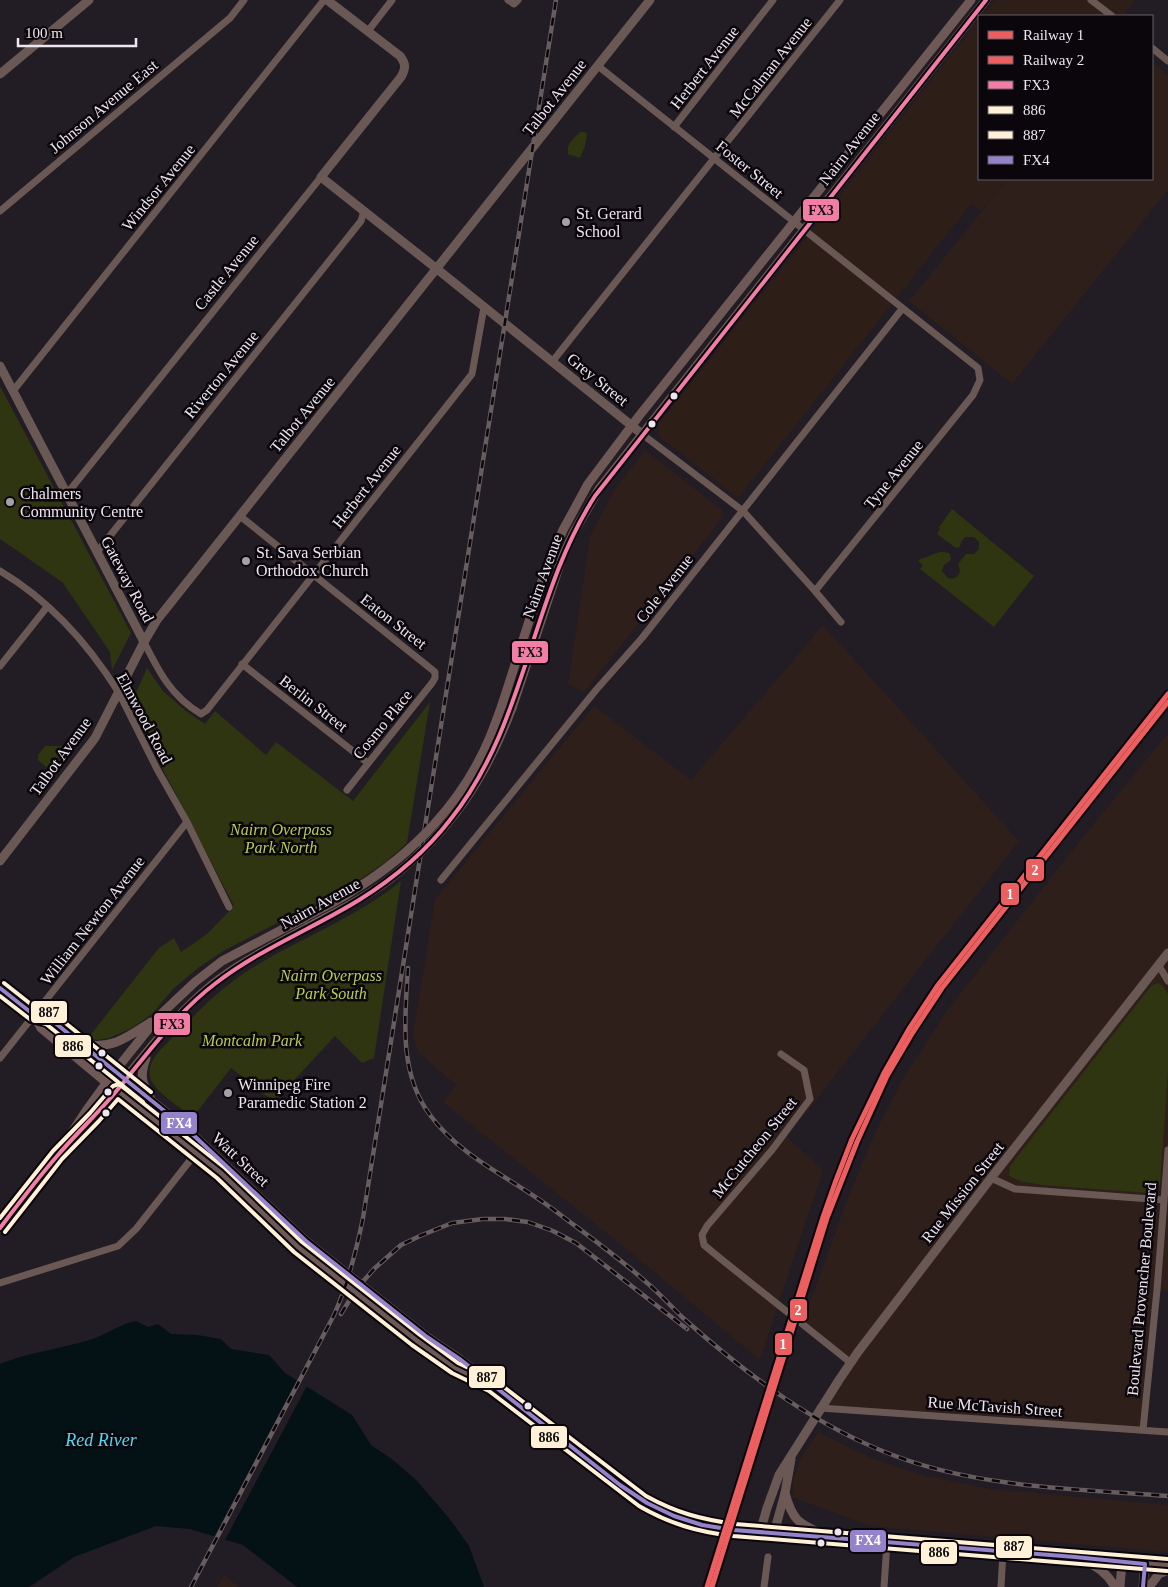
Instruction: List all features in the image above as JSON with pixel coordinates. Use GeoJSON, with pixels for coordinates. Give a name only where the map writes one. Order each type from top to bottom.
{"type":"FeatureCollection","features":[{"type":"Feature","properties":{"kind":"main road","name":"Nairn Avenue"},"geometry":{"type":"LineString","coordinates":[[58,1155],[86,1111],[159,1016],[202,976],[222,961],[353,891],[383,872],[433,826],[460,792],[474,770],[490,738],[542,581],[563,530],[588,484],[736,294],[971,0]]}},
{"type":"Feature","properties":{"kind":"main road","name":"Nairn Avenue"},"geometry":{"type":"LineString","coordinates":[[0,1228],[58,1155],[95,1117],[171,1025],[214,984],[254,957],[358,900],[389,879],[418,855],[468,798],[499,742],[551,590],[571,538],[599,489],[986,0]]}},
{"type":"Feature","properties":{"kind":"main road"},"geometry":{"type":"LineString","coordinates":[[925,59],[934,66]]}},
{"type":"Feature","properties":{"kind":"main road"},"geometry":{"type":"LineString","coordinates":[[885,107],[887,124]]}},
{"type":"Feature","properties":{"kind":"main road"},"geometry":{"type":"LineString","coordinates":[[842,161],[851,169]]}},
{"type":"Feature","properties":{"kind":"main road"},"geometry":{"type":"LineString","coordinates":[[736,294],[745,304]]}},
{"type":"Feature","properties":{"kind":"main road"},"geometry":{"type":"LineString","coordinates":[[696,346],[697,364]]}},
{"type":"Feature","properties":{"kind":"main road","name":"Watt Street"},"geometry":{"type":"LineString","coordinates":[[0,988],[34,1015],[41,1028],[221,1173],[298,1247],[350,1282]]}},
{"type":"Feature","properties":{"kind":"main road","name":"Watt Street"},"geometry":{"type":"LineString","coordinates":[[34,1015],[49,1018],[203,1144],[350,1282]]}},
{"type":"Feature","properties":{"kind":"main road"},"geometry":{"type":"LineString","coordinates":[[79,1043],[103,1046],[115,1043],[126,1039],[159,1016]]}},
{"type":"Feature","properties":{"kind":"main road"},"geometry":{"type":"LineString","coordinates":[[150,1049],[141,1071],[144,1086],[154,1103]]}},
{"type":"Feature","properties":{"kind":"main road"},"geometry":{"type":"LineString","coordinates":[[350,1282],[461,1360],[492,1386],[643,1501],[664,1513],[682,1520],[726,1529],[1168,1565]]}},
{"type":"Feature","properties":{"kind":"main road"},"geometry":{"type":"LineString","coordinates":[[785,1493],[790,1509],[799,1522],[828,1538]]}},
{"type":"Feature","properties":{"kind":"main road"},"geometry":{"type":"LineString","coordinates":[[1075,1557],[1100,1569],[1108,1576],[1115,1587]]}},
{"type":"Feature","properties":{"kind":"main road"},"geometry":{"type":"LineString","coordinates":[[1120,1587],[1122,1562]]}},
{"type":"Feature","properties":{"kind":"main road"},"geometry":{"type":"LineString","coordinates":[[1143,1587],[1145,1564]]}},
{"type":"Feature","properties":{"kind":"main road"},"geometry":{"type":"LineString","coordinates":[[1149,1587],[1156,1576],[1168,1570]]}},
{"type":"Feature","properties":{"kind":"street"},"geometry":{"type":"LineString","coordinates":[[0,74],[88,0]]}},
{"type":"Feature","properties":{"kind":"street","name":"Johnson Avenue East"},"geometry":{"type":"LineString","coordinates":[[0,211],[230,18],[244,0]]}},
{"type":"Feature","properties":{"kind":"street"},"geometry":{"type":"LineString","coordinates":[[326,0],[368,31],[392,0]]}},
{"type":"Feature","properties":{"kind":"street","name":"Windsor Avenue"},"geometry":{"type":"LineString","coordinates":[[13,391],[326,0]]}},
{"type":"Feature","properties":{"kind":"street","name":"Talbot Avenue"},"geometry":{"type":"LineString","coordinates":[[0,861],[95,738],[157,620],[650,0]]}},
{"type":"Feature","properties":{"kind":"street","name":"Herbert Avenue"},"geometry":{"type":"LineString","coordinates":[[674,126],[773,0]]}},
{"type":"Feature","properties":{"kind":"street","name":"McCalman Avenue"},"geometry":{"type":"LineString","coordinates":[[552,362],[840,0]]}},
{"type":"Feature","properties":{"kind":"street"},"geometry":{"type":"LineString","coordinates":[[1091,0],[1111,15]]}},
{"type":"Feature","properties":{"kind":"street","name":"Castle Avenue"},"geometry":{"type":"LineString","coordinates":[[66,495],[401,76],[406,65],[400,56],[368,31]]}},
{"type":"Feature","properties":{"kind":"street"},"geometry":{"type":"LineString","coordinates":[[1153,49],[1168,60]]}},
{"type":"Feature","properties":{"kind":"street","name":"Foster Street"},"geometry":{"type":"LineString","coordinates":[[598,66],[978,368]]}},
{"type":"Feature","properties":{"kind":"street","name":"Grey Street"},"geometry":{"type":"LineString","coordinates":[[321,177],[642,434],[743,511],[841,622]]}},
{"type":"Feature","properties":{"kind":"street","name":"Riverton Avenue"},"geometry":{"type":"LineString","coordinates":[[97,552],[361,221],[364,211]]}},
{"type":"Feature","properties":{"kind":"street","name":"Herbert Avenue"},"geometry":{"type":"LineString","coordinates":[[201,714],[207,710],[472,374],[484,307]]}},
{"type":"Feature","properties":{"kind":"street","name":"Cole Avenue"},"geometry":{"type":"LineString","coordinates":[[441,880],[590,698],[642,638],[902,309]]}},
{"type":"Feature","properties":{"kind":"street","name":"Gateway Road"},"geometry":{"type":"LineString","coordinates":[[0,366],[66,495],[168,685],[179,698],[201,714]]}},
{"type":"Feature","properties":{"kind":"street","name":"Tyne Avenue"},"geometry":{"type":"LineString","coordinates":[[816,592],[973,395],[980,380],[978,368]]}},
{"type":"Feature","properties":{"kind":"street","name":"Eaton Street"},"geometry":{"type":"LineString","coordinates":[[240,516],[432,668],[435,674]]}},
{"type":"Feature","properties":{"kind":"street","name":"Elmwood Road"},"geometry":{"type":"LineString","coordinates":[[0,571],[25,588],[47,607],[86,647],[119,693],[157,769],[187,822],[229,907]]}},
{"type":"Feature","properties":{"kind":"street"},"geometry":{"type":"LineString","coordinates":[[0,666],[47,607]]}},
{"type":"Feature","properties":{"kind":"street","name":"Berlin Street"},"geometry":{"type":"LineString","coordinates":[[242,664],[368,763]]}},
{"type":"Feature","properties":{"kind":"street","name":"Cosmo Place"},"geometry":{"type":"LineString","coordinates":[[347,790],[432,683],[435,674]]}},
{"type":"Feature","properties":{"kind":"street","name":"William Newton Avenue"},"geometry":{"type":"LineString","coordinates":[[0,1058],[187,822]]}},
{"type":"Feature","properties":{"kind":"street","name":"Rue Mission Street"},"geometry":{"type":"LineString","coordinates":[[762,1532],[767,1508],[779,1475],[792,1457],[820,1408],[851,1363],[991,1178],[1168,954]]}},
{"type":"Feature","properties":{"kind":"street"},"geometry":{"type":"LineString","coordinates":[[1159,966],[1168,981]]}},
{"type":"Feature","properties":{"kind":"street","name":"McCutcheon Street"},"geometry":{"type":"LineString","coordinates":[[781,1054],[804,1070],[810,1099],[772,1150],[708,1226],[702,1235],[704,1245],[851,1363]]}},
{"type":"Feature","properties":{"kind":"street"},"geometry":{"type":"LineString","coordinates":[[0,1283],[118,1246],[136,1229],[203,1144]]}},
{"type":"Feature","properties":{"kind":"street","name":"Boulevard Provencher Boulevard"},"geometry":{"type":"LineString","coordinates":[[1143,1430],[1158,1290],[1168,1150]]}},
{"type":"Feature","properties":{"kind":"street"},"geometry":{"type":"LineString","coordinates":[[991,1178],[1015,1189],[1164,1200]]}},
{"type":"Feature","properties":{"kind":"street","name":"Rue McTavish Street"},"geometry":{"type":"LineString","coordinates":[[820,1408],[1168,1432]]}},
{"type":"Feature","properties":{"kind":"street","name":"Rue Mission Street"},"geometry":{"type":"LineString","coordinates":[[774,1533],[792,1457]]}},
{"type":"Feature","properties":{"kind":"street"},"geometry":{"type":"LineString","coordinates":[[884,1587],[887,1543]]}},
{"type":"Feature","properties":{"kind":"street"},"geometry":{"type":"LineString","coordinates":[[1001,1587],[1003,1552]]}},
{"type":"Feature","properties":{"kind":"street"},"geometry":{"type":"LineString","coordinates":[[764,1587],[768,1557]]}},
{"type":"Feature","properties":{"kind":"shaded area"},"geometry":{"type":"Polygon","coordinates":[[[995,0],[1136,0],[1124,15],[983,15],[995,0]]]}},
{"type":"Feature","properties":{"kind":"shaded area"},"geometry":{"type":"Polygon","coordinates":[[[978,21],[978,180],[1007,180],[981,211],[971,204],[738,498],[659,436],[658,425],[978,21]]]}},
{"type":"Feature","properties":{"kind":"shaded area"},"geometry":{"type":"Polygon","coordinates":[[[1153,63],[1168,75],[1168,190],[1012,384],[909,301],[1007,180],[1153,180],[1153,63]]]}},
{"type":"Feature","properties":{"kind":"shaded area"},"geometry":{"type":"Polygon","coordinates":[[[645,450],[722,510],[723,517],[584,692],[568,684],[590,536],[615,489],[645,450]]]}},
{"type":"Feature","properties":{"kind":"shaded area"},"geometry":{"type":"Polygon","coordinates":[[[823,625],[1019,841],[787,1137],[823,1170],[760,1360],[629,1251],[443,1102],[456,1085],[418,1052],[413,1035],[435,899],[594,706],[691,780],[823,625]]]}},
{"type":"Feature","properties":{"kind":"shaded area"},"geometry":{"type":"Polygon","coordinates":[[[1168,733],[1168,1291],[1158,1290],[1143,1430],[820,1408],[853,1363],[803,1322],[846,1203],[874,1135],[901,1082],[946,1012],[1067,857],[1168,733]]]}},
{"type":"Feature","properties":{"kind":"shaded area"},"geometry":{"type":"Polygon","coordinates":[[[818,1432],[869,1457],[897,1467],[923,1475],[990,1489],[1168,1505],[1168,1552],[870,1526],[792,1497],[793,1481],[800,1460],[818,1432]]]}},
{"type":"Feature","properties":{"kind":"shaded area"},"geometry":{"type":"Polygon","coordinates":[[[224,1575],[239,1587],[217,1587],[224,1575]]]}},
{"type":"Feature","properties":{"kind":"green space"},"geometry":{"type":"Polygon","coordinates":[[[580,132],[587,134],[580,158],[568,154],[568,147],[580,132]]]}},
{"type":"Feature","properties":{"kind":"green space"},"geometry":{"type":"Polygon","coordinates":[[[0,386],[131,633],[112,670],[110,652],[63,583],[0,539],[0,386]]]}},
{"type":"Feature","properties":{"kind":"green space"},"geometry":{"type":"Polygon","coordinates":[[[952,509],[1034,576],[994,627],[920,569],[923,565],[918,561],[920,559],[939,552],[946,552],[950,554],[951,560],[944,565],[942,571],[948,578],[954,578],[960,571],[958,564],[966,554],[974,554],[979,549],[979,542],[974,537],[965,537],[960,547],[956,548],[937,534],[940,529],[939,527],[952,509]]]}},
{"type":"Feature","properties":{"kind":"green space","name":"Nairn Overpass Park North"},"geometry":{"type":"Polygon","coordinates":[[[147,668],[163,691],[186,711],[205,724],[215,711],[266,755],[276,742],[353,801],[430,702],[407,843],[387,861],[358,881],[225,950],[198,968],[173,989],[152,1014],[132,1028],[109,1038],[97,1040],[88,1038],[159,948],[174,938],[181,952],[207,934],[234,906],[130,706],[147,668]]]}},
{"type":"Feature","properties":{"kind":"green space"},"geometry":{"type":"Polygon","coordinates":[[[45,746],[61,746],[65,749],[66,756],[63,760],[56,760],[53,765],[46,767],[38,760],[38,755],[45,746]]]}},
{"type":"Feature","properties":{"kind":"green space","name":"Nairn Overpass Park South"},"geometry":{"type":"Polygon","coordinates":[[[401,881],[374,1058],[362,1063],[335,1036],[274,1102],[231,1068],[193,1117],[156,1088],[150,1077],[153,1059],[223,989],[245,972],[349,916],[401,881]]]}},
{"type":"Feature","properties":{"kind":"green space"},"geometry":{"type":"Polygon","coordinates":[[[1158,983],[1163,986],[1168,994],[1168,1071],[1160,1184],[1158,1189],[1149,1193],[1042,1185],[1020,1181],[1009,1176],[1010,1166],[1152,985],[1158,983]]]}},
{"type":"Feature","properties":{"kind":"water","name":"Red River"},"geometry":{"type":"Polygon","coordinates":[[[136,1321],[148,1327],[158,1324],[171,1334],[197,1335],[221,1339],[231,1349],[269,1355],[285,1373],[352,1415],[371,1445],[393,1460],[416,1480],[449,1518],[469,1546],[484,1587],[297,1587],[243,1545],[190,1529],[156,1526],[74,1557],[29,1587],[0,1587],[0,1364],[22,1356],[90,1340],[136,1321]]]}},
{"type":"Feature","properties":{"kind":"pier"},"geometry":{"type":"Polygon","coordinates":[[[298,1378],[308,1384],[224,1542],[213,1539],[298,1378]]]}},
{"type":"Feature","properties":{"kind":"railway"},"geometry":{"type":"LineString","coordinates":[[191,1587],[334,1315],[347,1280],[363,1218],[556,0]]}},
{"type":"Feature","properties":{"kind":"railway"},"geometry":{"type":"LineString","coordinates":[[408,968],[405,1025],[408,1063],[420,1098],[430,1115],[443,1130],[473,1157],[542,1201],[613,1255],[651,1286],[682,1317],[732,1359],[784,1398],[839,1431],[868,1445],[930,1467],[963,1475],[1031,1486],[1168,1496]]}},
{"type":"Feature","properties":{"kind":"railway"},"geometry":{"type":"LineString","coordinates":[[341,1314],[357,1288],[375,1268],[401,1245],[452,1223],[483,1219],[505,1219],[528,1222],[553,1231],[576,1243],[687,1329]]}},
{"type":"Feature","properties":{"kind":"rail line","name":"1"},"geometry":{"type":"LineString","coordinates":[[707,1587],[823,1217],[852,1139],[884,1073],[909,1029],[938,985],[1168,694]]}},
{"type":"Feature","properties":{"kind":"rail line","name":"2"},"geometry":{"type":"LineString","coordinates":[[712,1587],[827,1218],[857,1142],[887,1076],[942,988],[1168,702]]}},
{"type":"Feature","properties":{"kind":"transit line","name":"FX3"},"geometry":{"type":"LineString","coordinates":[[0,1228],[58,1155],[114,1094],[174,1022],[201,995],[233,971],[268,949],[372,892],[420,853],[450,820],[476,783],[496,743],[513,702],[556,576],[573,535],[595,496],[986,0]]}},
{"type":"Feature","properties":{"kind":"transit line","name":"887"},"geometry":{"type":"LineString","coordinates":[[4,983],[37,1009],[53,1013],[151,1092]]}},
{"type":"Feature","properties":{"kind":"transit line","name":"FX4"},"geometry":{"type":"LineString","coordinates":[[0,988],[34,1015],[49,1018],[188,1130],[306,1241],[427,1337],[461,1360],[620,1485],[647,1503],[674,1516],[702,1525],[734,1530],[1145,1564],[1143,1587]]}},
{"type":"Feature","properties":{"kind":"transit line","name":"886"},"geometry":{"type":"LineString","coordinates":[[0,996],[31,1020],[46,1024],[143,1102]]}},
{"type":"Feature","properties":{"kind":"transit line","name":"887"},"geometry":{"type":"LineString","coordinates":[[0,1218],[53,1151],[113,1086],[119,1084],[225,1168],[302,1242],[420,1335],[458,1363],[496,1381],[646,1496],[668,1507],[711,1520],[735,1524],[1168,1559]]}},
{"type":"Feature","properties":{"kind":"transit line","name":"886"},"geometry":{"type":"LineString","coordinates":[[5,1232],[62,1159],[118,1099],[217,1178],[294,1252],[412,1345],[452,1373],[489,1391],[639,1506],[662,1518],[696,1529],[733,1536],[1167,1571]]}},
{"type":"Feature","properties":{"kind":"place","name":"St. Gerard School"},"geometry":{"type":"Point","coordinates":[566,222]}},
{"type":"Feature","properties":{"kind":"place","name":"Chalmers Community Centre"},"geometry":{"type":"Point","coordinates":[10,502]}},
{"type":"Feature","properties":{"kind":"place","name":"St. Sava Serbian Orthodox Church"},"geometry":{"type":"Point","coordinates":[246,561]}},
{"type":"Feature","properties":{"kind":"place","name":"Winnipeg Fire Paramedic Station 2"},"geometry":{"type":"Point","coordinates":[228,1093]}},
{"type":"Feature","properties":{"kind":"park label","name":"Montcalm Park"},"geometry":{"type":"Point","coordinates":[252,1040]}}]}
